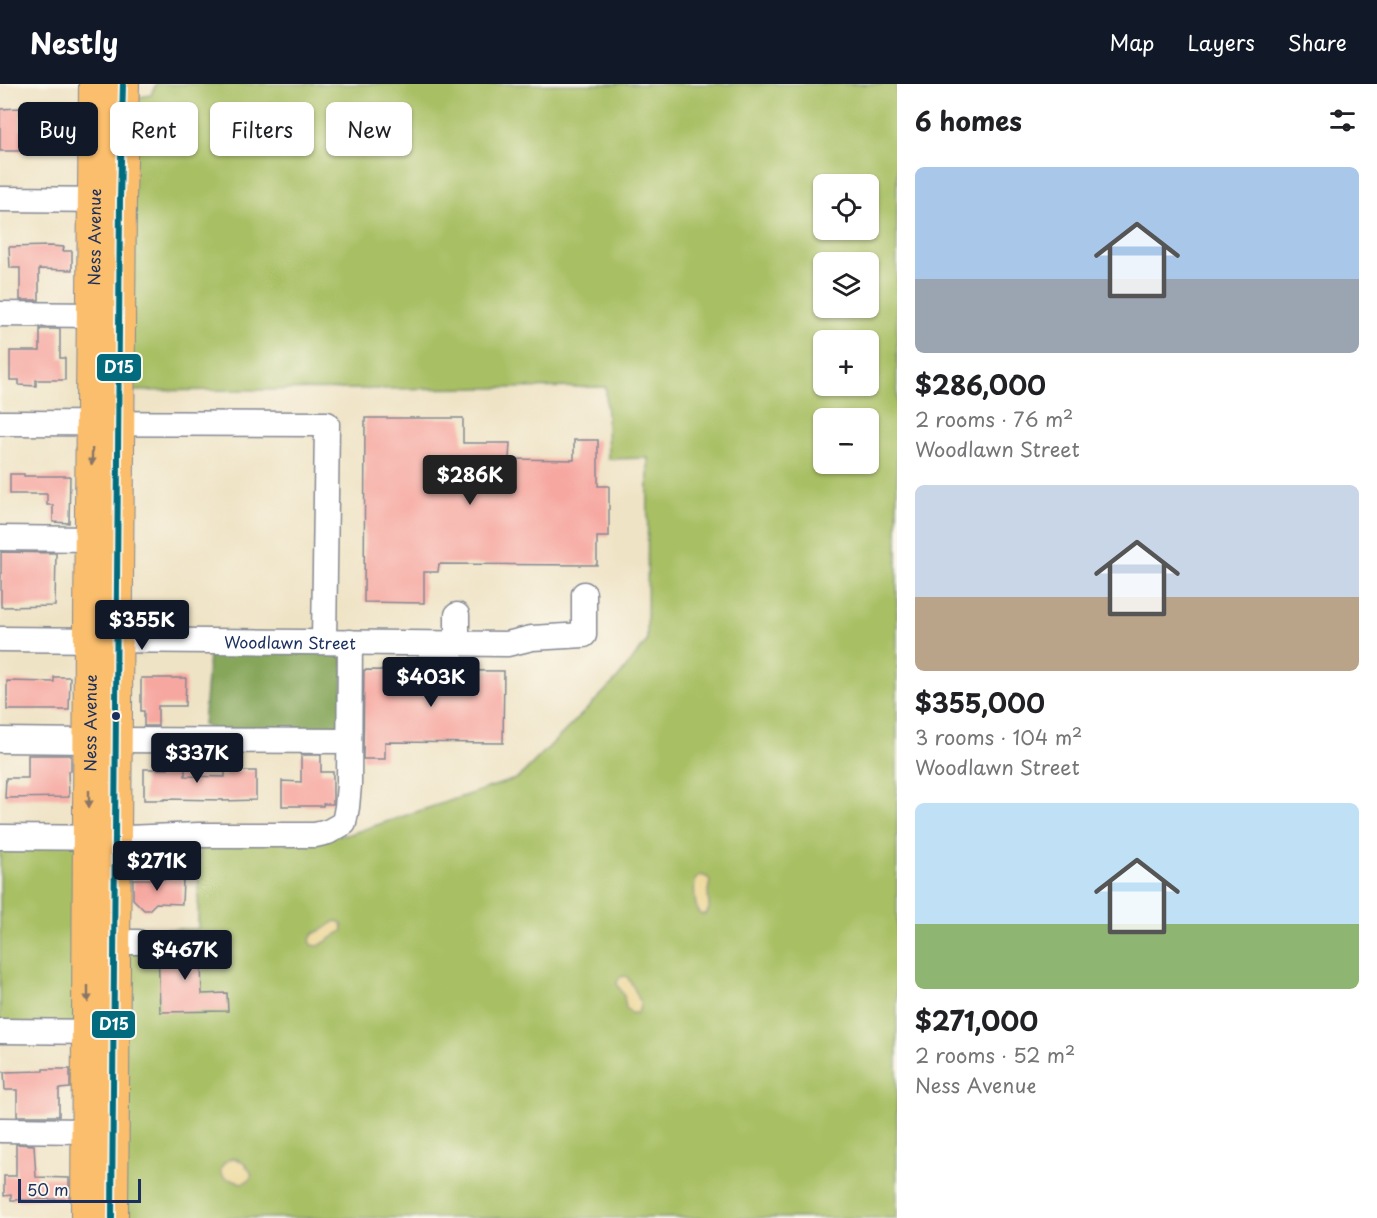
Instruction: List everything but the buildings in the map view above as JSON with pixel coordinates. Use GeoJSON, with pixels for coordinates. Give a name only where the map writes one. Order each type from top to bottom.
{"type":"FeatureCollection","features":[{"type":"Feature","properties":{"kind":"main road","name":"Ness Avenue"},"geometry":{"type":"LineString","coordinates":[[95,84],[107,200],[101,1032],[112,1218]]}},
{"type":"Feature","properties":{"kind":"main road","name":"Ness Avenue"},"geometry":{"type":"LineString","coordinates":[[104,640],[91,539],[105,424],[93,315],[123,84]]}},
{"type":"Feature","properties":{"kind":"main road","name":"Ness Avenue"},"geometry":{"type":"LineString","coordinates":[[87,1218],[88,1131],[101,1032],[126,942],[102,837]]}},
{"type":"Feature","properties":{"kind":"street"},"geometry":{"type":"LineString","coordinates":[[0,199],[107,200]]}},
{"type":"Feature","properties":{"kind":"street"},"geometry":{"type":"LineString","coordinates":[[0,314],[93,315]]}},
{"type":"Feature","properties":{"kind":"street"},"geometry":{"type":"LineString","coordinates":[[0,423],[327,424],[324,641]]}},
{"type":"Feature","properties":{"kind":"street"},"geometry":{"type":"LineString","coordinates":[[0,538],[91,539]]}},
{"type":"Feature","properties":{"kind":"street","name":"Woodlawn Street"},"geometry":{"type":"LineString","coordinates":[[0,639],[507,644],[532,638],[584,634],[584,594]]}},
{"type":"Feature","properties":{"kind":"street"},"geometry":{"type":"LineString","coordinates":[[457,615],[457,642]]}},
{"type":"Feature","properties":{"kind":"street"},"geometry":{"type":"LineString","coordinates":[[0,837],[315,835],[328,832],[344,823],[347,807],[350,642]]}},
{"type":"Feature","properties":{"kind":"street"},"geometry":{"type":"LineString","coordinates":[[0,740],[349,741]]}},
{"type":"Feature","properties":{"kind":"street"},"geometry":{"type":"LineString","coordinates":[[0,1031],[101,1032]]}},
{"type":"Feature","properties":{"kind":"street"},"geometry":{"type":"LineString","coordinates":[[0,1130],[88,1131]]}},
{"type":"Feature","properties":{"kind":"green space"},"geometry":{"type":"Polygon","coordinates":[[[156,84],[897,84],[897,1218],[112,1218],[127,930],[198,929],[199,835],[347,835],[518,778],[616,680],[647,641],[648,458],[608,459],[606,387],[119,391],[132,156],[198,156],[198,102],[135,102],[135,98],[151,95],[156,84]]]}},
{"type":"Feature","properties":{"kind":"green space"},"geometry":{"type":"Polygon","coordinates":[[[232,648],[330,650],[343,658],[342,730],[219,732],[203,725],[209,655],[232,648]]]}},
{"type":"Feature","properties":{"kind":"green space"},"geometry":{"type":"Polygon","coordinates":[[[0,837],[89,837],[88,1032],[0,1031],[0,837]]]}},
{"type":"Feature","properties":{"kind":"sand"},"geometry":{"type":"Polygon","coordinates":[[[700,875],[707,877],[710,881],[709,909],[706,914],[699,912],[695,898],[695,880],[700,875]]]}},
{"type":"Feature","properties":{"kind":"sand"},"geometry":{"type":"Polygon","coordinates":[[[336,921],[342,923],[341,932],[319,946],[312,945],[310,940],[312,935],[336,921]]]}},
{"type":"Feature","properties":{"kind":"sand"},"geometry":{"type":"Polygon","coordinates":[[[626,976],[640,1003],[637,1013],[631,1013],[626,1008],[624,996],[617,984],[620,977],[626,976]]]}},
{"type":"Feature","properties":{"kind":"sand"},"geometry":{"type":"Polygon","coordinates":[[[234,1158],[246,1165],[251,1173],[245,1182],[227,1179],[221,1172],[224,1163],[234,1158]]]}},
{"type":"Feature","properties":{"kind":"transit line","name":"D15"},"geometry":{"type":"LineString","coordinates":[[112,1218],[120,200],[123,84]]}}]}
